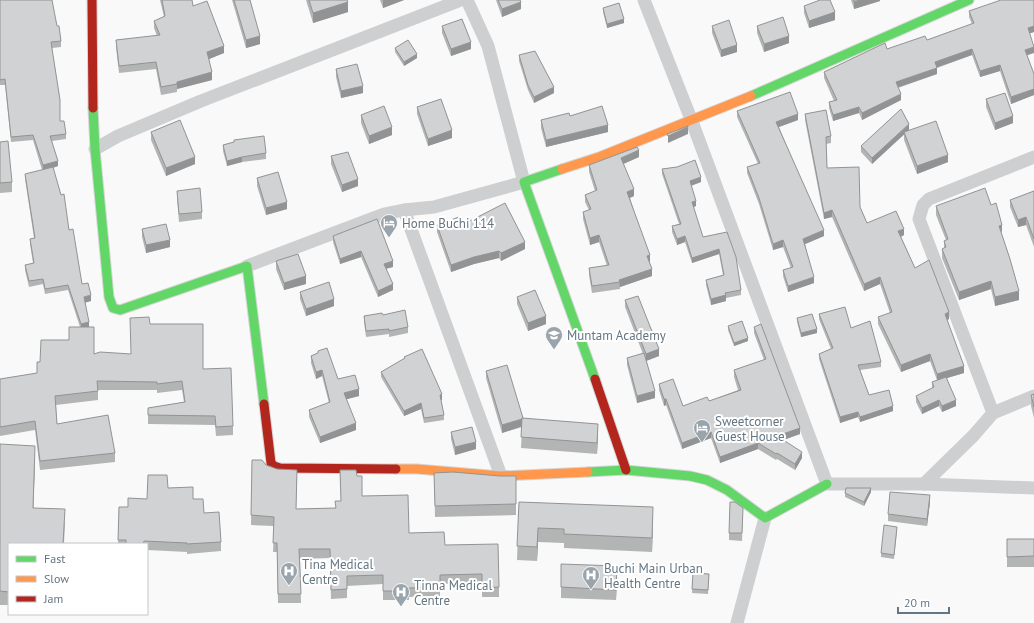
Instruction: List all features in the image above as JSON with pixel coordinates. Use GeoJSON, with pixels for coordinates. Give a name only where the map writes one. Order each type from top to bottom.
{"type":"FeatureCollection","features":[{"type":"Feature","properties":{"kind":"street"},"geometry":{"type":"LineString","coordinates":[[92,0],[92,93],[95,149],[109,297],[113,308],[120,310],[247,266],[384,214],[434,207],[524,182],[599,157],[761,92],[969,0]]}},
{"type":"Feature","properties":{"kind":"street"},"geometry":{"type":"LineString","coordinates":[[95,149],[118,136],[201,101],[461,0]]}},
{"type":"Feature","properties":{"kind":"street"},"geometry":{"type":"LineString","coordinates":[[467,0],[488,46],[524,182],[590,363],[626,470]]}},
{"type":"Feature","properties":{"kind":"street"},"geometry":{"type":"LineString","coordinates":[[644,0],[691,119],[827,484]]}},
{"type":"Feature","properties":{"kind":"street"},"geometry":{"type":"LineString","coordinates":[[993,412],[919,219],[920,210],[929,199],[1033,162]]}},
{"type":"Feature","properties":{"kind":"street"},"geometry":{"type":"LineString","coordinates":[[404,210],[501,476]]}},
{"type":"Feature","properties":{"kind":"street"},"geometry":{"type":"LineString","coordinates":[[247,266],[271,462],[274,466],[280,468],[418,469],[501,476],[626,470],[690,476],[707,480],[727,490],[765,518]]}},
{"type":"Feature","properties":{"kind":"street"},"geometry":{"type":"LineString","coordinates":[[924,484],[974,435],[993,412],[1034,396]]}},
{"type":"Feature","properties":{"kind":"street"},"geometry":{"type":"LineString","coordinates":[[737,623],[765,518],[827,484],[924,484],[1034,488]]}},
{"type":"Feature","properties":{"kind":"building"},"geometry":{"type":"Polygon","coordinates":[[[0,0],[52,0],[57,26],[59,26],[61,41],[51,42],[60,100],[60,121],[64,121],[66,134],[50,136],[58,161],[43,165],[33,135],[11,137],[5,79],[0,80],[0,0]]]}},
{"type":"Feature","properties":{"kind":"building"},"geometry":{"type":"Polygon","coordinates":[[[162,0],[192,0],[193,6],[207,1],[224,46],[207,52],[212,72],[177,82],[177,84],[161,87],[156,62],[119,66],[116,40],[160,35],[154,21],[165,16],[162,0]]]}},
{"type":"Feature","properties":{"kind":"building"},"geometry":{"type":"Polygon","coordinates":[[[234,0],[250,0],[260,36],[246,40],[234,0]]]}},
{"type":"Feature","properties":{"kind":"building"},"geometry":{"type":"Polygon","coordinates":[[[309,0],[347,0],[348,2],[313,13],[309,0]]]}},
{"type":"Feature","properties":{"kind":"building"},"geometry":{"type":"Polygon","coordinates":[[[498,0],[520,0],[521,2],[502,9],[498,0]]]}},
{"type":"Feature","properties":{"kind":"building"},"geometry":{"type":"Polygon","coordinates":[[[820,0],[830,0],[835,12],[809,21],[804,6],[820,0]]]}},
{"type":"Feature","properties":{"kind":"building"},"geometry":{"type":"Polygon","coordinates":[[[1001,0],[1034,0],[1034,26],[1028,28],[1034,47],[1025,50],[1034,74],[1034,89],[1011,97],[1000,65],[980,71],[972,49],[935,62],[937,68],[896,82],[901,94],[862,113],[859,107],[833,115],[829,102],[837,100],[824,72],[885,43],[887,49],[925,36],[927,40],[974,23],[969,11],[1001,0]]]}},
{"type":"Feature","properties":{"kind":"building"},"geometry":{"type":"Polygon","coordinates":[[[619,3],[624,19],[607,24],[603,8],[619,3]]]}},
{"type":"Feature","properties":{"kind":"building"},"geometry":{"type":"Polygon","coordinates":[[[783,17],[789,36],[764,44],[757,26],[783,17]]]}},
{"type":"Feature","properties":{"kind":"building"},"geometry":{"type":"Polygon","coordinates":[[[462,19],[471,42],[451,49],[442,26],[462,19]]]}},
{"type":"Feature","properties":{"kind":"building"},"geometry":{"type":"Polygon","coordinates":[[[729,20],[737,45],[721,50],[712,26],[729,20]]]}},
{"type":"Feature","properties":{"kind":"building"},"geometry":{"type":"Polygon","coordinates":[[[408,40],[417,54],[404,62],[395,48],[408,40]]]}},
{"type":"Feature","properties":{"kind":"building"},"geometry":{"type":"Polygon","coordinates":[[[535,51],[554,87],[534,97],[528,85],[519,55],[535,51]]]}},
{"type":"Feature","properties":{"kind":"building"},"geometry":{"type":"Polygon","coordinates":[[[357,64],[363,86],[341,91],[336,69],[357,64]]]}},
{"type":"Feature","properties":{"kind":"building"},"geometry":{"type":"Polygon","coordinates":[[[790,92],[798,114],[776,122],[824,230],[803,239],[814,277],[788,286],[783,270],[793,267],[783,240],[773,244],[759,198],[747,167],[760,163],[737,111],[790,92]]]}},
{"type":"Feature","properties":{"kind":"building"},"geometry":{"type":"Polygon","coordinates":[[[1005,93],[1013,116],[995,123],[986,99],[1005,93]]]}},
{"type":"Feature","properties":{"kind":"building"},"geometry":{"type":"Polygon","coordinates":[[[441,99],[452,130],[428,139],[417,107],[441,99]]]}},
{"type":"Feature","properties":{"kind":"building"},"geometry":{"type":"Polygon","coordinates":[[[384,106],[392,127],[369,136],[361,115],[384,106]]]}},
{"type":"Feature","properties":{"kind":"building"},"geometry":{"type":"Polygon","coordinates":[[[602,106],[608,125],[546,140],[541,120],[569,113],[570,116],[602,106]]]}},
{"type":"Feature","properties":{"kind":"building"},"geometry":{"type":"Polygon","coordinates":[[[901,109],[909,124],[872,158],[861,146],[901,109]]]}},
{"type":"Feature","properties":{"kind":"building"},"geometry":{"type":"Polygon","coordinates":[[[826,110],[831,136],[826,137],[827,168],[859,167],[860,207],[867,223],[896,211],[904,229],[898,231],[915,268],[929,260],[949,312],[945,314],[964,366],[937,374],[930,354],[901,365],[878,317],[892,312],[880,277],[864,284],[832,210],[824,213],[805,114],[826,110]]]}},
{"type":"Feature","properties":{"kind":"building"},"geometry":{"type":"Polygon","coordinates":[[[180,120],[195,157],[166,168],[151,132],[180,120]]]}},
{"type":"Feature","properties":{"kind":"building"},"geometry":{"type":"Polygon","coordinates":[[[936,121],[948,155],[917,166],[904,132],[936,121]]]}},
{"type":"Feature","properties":{"kind":"building"},"geometry":{"type":"Polygon","coordinates":[[[688,126],[668,136],[667,134],[688,126]]]}},
{"type":"Feature","properties":{"kind":"building"},"geometry":{"type":"Polygon","coordinates":[[[264,136],[266,153],[227,161],[223,145],[234,142],[234,140],[264,136]]]}},
{"type":"Feature","properties":{"kind":"building"},"geometry":{"type":"Polygon","coordinates":[[[8,141],[12,182],[0,183],[0,142],[8,141]]]}},
{"type":"Feature","properties":{"kind":"building"},"geometry":{"type":"Polygon","coordinates":[[[637,147],[639,150],[621,158],[634,189],[627,192],[650,255],[647,256],[652,269],[619,280],[620,282],[592,286],[589,268],[609,265],[599,235],[590,238],[583,212],[591,209],[585,195],[597,190],[589,165],[637,147]]]}},
{"type":"Feature","properties":{"kind":"building"},"geometry":{"type":"Polygon","coordinates":[[[348,152],[358,179],[342,185],[331,156],[348,152]]]}},
{"type":"Feature","properties":{"kind":"building"},"geometry":{"type":"Polygon","coordinates":[[[695,160],[701,177],[690,181],[696,201],[692,202],[703,237],[727,232],[736,257],[741,290],[725,293],[726,295],[711,299],[706,280],[724,275],[719,249],[692,258],[685,236],[677,239],[672,226],[681,224],[662,169],[677,167],[695,160]]]}},
{"type":"Feature","properties":{"kind":"building"},"geometry":{"type":"Polygon","coordinates":[[[53,167],[61,195],[64,194],[69,230],[73,229],[82,284],[88,283],[91,295],[84,297],[89,322],[81,324],[68,285],[45,289],[43,279],[29,281],[25,265],[34,263],[30,239],[35,238],[25,174],[53,167]]]}},
{"type":"Feature","properties":{"kind":"building"},"geometry":{"type":"Polygon","coordinates":[[[278,172],[287,202],[266,208],[257,178],[278,172]]]}},
{"type":"Feature","properties":{"kind":"building"},"geometry":{"type":"Polygon","coordinates":[[[200,188],[202,212],[179,214],[177,191],[200,188]]]}},
{"type":"Feature","properties":{"kind":"building"},"geometry":{"type":"Polygon","coordinates":[[[985,188],[991,205],[996,203],[1002,225],[999,226],[1019,291],[995,297],[991,281],[959,292],[942,249],[946,247],[944,241],[948,239],[936,206],[985,188]]]}},
{"type":"Feature","properties":{"kind":"building"},"geometry":{"type":"Polygon","coordinates":[[[1034,191],[1034,239],[1026,217],[1018,220],[1010,200],[1034,191]]]}},
{"type":"Feature","properties":{"kind":"building"},"geometry":{"type":"Polygon","coordinates":[[[505,203],[525,242],[501,253],[499,251],[474,257],[451,265],[437,225],[459,217],[462,225],[505,203]]]}},
{"type":"Feature","properties":{"kind":"building"},"geometry":{"type":"Polygon","coordinates":[[[377,219],[393,261],[384,264],[393,284],[378,291],[361,251],[340,259],[333,236],[377,219]]]}},
{"type":"Feature","properties":{"kind":"building"},"geometry":{"type":"Polygon","coordinates":[[[166,224],[170,240],[146,245],[142,229],[166,224]]]}},
{"type":"Feature","properties":{"kind":"building"},"geometry":{"type":"Polygon","coordinates":[[[298,254],[306,276],[284,283],[276,261],[298,254]]]}},
{"type":"Feature","properties":{"kind":"building"},"geometry":{"type":"Polygon","coordinates":[[[329,282],[334,299],[306,309],[300,292],[329,282]]]}},
{"type":"Feature","properties":{"kind":"building"},"geometry":{"type":"Polygon","coordinates":[[[535,290],[546,316],[528,323],[517,297],[535,290]]]}},
{"type":"Feature","properties":{"kind":"building"},"geometry":{"type":"Polygon","coordinates":[[[638,296],[659,349],[646,354],[625,300],[638,296]]]}},
{"type":"Feature","properties":{"kind":"building"},"geometry":{"type":"Polygon","coordinates":[[[845,307],[851,328],[870,321],[881,362],[858,365],[869,395],[889,390],[893,406],[860,417],[858,412],[840,417],[819,354],[833,348],[819,314],[845,307]]]}},
{"type":"Feature","properties":{"kind":"building"},"geometry":{"type":"Polygon","coordinates":[[[405,310],[408,327],[389,331],[389,329],[366,331],[364,316],[382,313],[383,315],[405,310]]]}},
{"type":"Feature","properties":{"kind":"building"},"geometry":{"type":"Polygon","coordinates":[[[812,314],[817,329],[801,333],[797,318],[812,314]]]}},
{"type":"Feature","properties":{"kind":"building"},"geometry":{"type":"Polygon","coordinates":[[[149,317],[150,324],[203,324],[203,369],[231,368],[233,426],[216,427],[215,416],[148,415],[148,408],[185,402],[182,381],[157,384],[157,382],[97,381],[98,391],[55,396],[57,424],[108,415],[115,453],[40,461],[35,421],[0,427],[0,379],[37,373],[37,362],[40,362],[41,340],[69,340],[69,327],[94,327],[94,354],[100,352],[131,354],[130,318],[149,317]]]}},
{"type":"Feature","properties":{"kind":"building"},"geometry":{"type":"Polygon","coordinates":[[[742,321],[748,338],[734,343],[728,326],[742,321]]]}},
{"type":"Feature","properties":{"kind":"building"},"geometry":{"type":"Polygon","coordinates":[[[761,324],[800,428],[777,436],[802,452],[795,464],[758,443],[720,457],[711,432],[682,443],[659,384],[673,379],[683,406],[707,397],[709,401],[741,390],[734,370],[766,359],[754,327],[761,324]]]}},
{"type":"Feature","properties":{"kind":"building"},"geometry":{"type":"Polygon","coordinates":[[[327,348],[338,379],[355,375],[359,389],[344,393],[356,423],[320,437],[309,410],[330,402],[322,370],[316,372],[311,356],[318,353],[318,351],[327,348]]]}},
{"type":"Feature","properties":{"kind":"building"},"geometry":{"type":"Polygon","coordinates":[[[422,349],[442,394],[440,395],[444,415],[424,418],[421,403],[404,411],[381,372],[405,358],[404,357],[422,349]]]}},
{"type":"Feature","properties":{"kind":"building"},"geometry":{"type":"Polygon","coordinates":[[[644,353],[655,391],[637,396],[627,358],[644,353]]]}},
{"type":"Feature","properties":{"kind":"building"},"geometry":{"type":"Polygon","coordinates":[[[507,365],[523,418],[502,425],[486,371],[507,365]]]}},
{"type":"Feature","properties":{"kind":"building"},"geometry":{"type":"Polygon","coordinates":[[[946,377],[956,400],[942,406],[939,400],[922,408],[916,396],[934,387],[932,382],[946,377]]]}},
{"type":"Feature","properties":{"kind":"building"},"geometry":{"type":"Polygon","coordinates":[[[1034,394],[1034,407],[1031,395],[1034,394]]]}},
{"type":"Feature","properties":{"kind":"building"},"geometry":{"type":"Polygon","coordinates":[[[522,418],[598,424],[597,443],[521,437],[522,418]]]}},
{"type":"Feature","properties":{"kind":"building"},"geometry":{"type":"Polygon","coordinates":[[[472,427],[476,442],[455,447],[451,432],[472,427]]]}},
{"type":"Feature","properties":{"kind":"building"},"geometry":{"type":"Polygon","coordinates":[[[0,444],[35,446],[33,508],[65,509],[63,543],[8,543],[8,592],[0,591],[0,444]]]}},
{"type":"Feature","properties":{"kind":"building"},"geometry":{"type":"Polygon","coordinates":[[[252,460],[262,460],[266,465],[277,469],[297,470],[296,509],[336,508],[335,501],[341,501],[340,470],[356,470],[357,476],[362,476],[362,496],[408,495],[409,533],[444,532],[445,545],[498,544],[499,587],[482,588],[482,574],[440,575],[440,587],[409,588],[409,591],[383,591],[383,575],[347,576],[347,589],[331,590],[330,549],[299,549],[301,594],[278,594],[277,543],[273,543],[274,517],[251,515],[252,460]]]}},
{"type":"Feature","properties":{"kind":"building"},"geometry":{"type":"Polygon","coordinates":[[[453,472],[516,476],[516,504],[435,506],[434,473],[453,472]]]}},
{"type":"Feature","properties":{"kind":"building"},"geometry":{"type":"Polygon","coordinates":[[[148,475],[167,475],[168,488],[193,487],[193,499],[203,499],[204,513],[219,512],[221,542],[187,544],[144,541],[143,543],[126,543],[126,540],[118,540],[119,507],[128,507],[128,498],[147,499],[148,475]]]}},
{"type":"Feature","properties":{"kind":"building"},"geometry":{"type":"Polygon","coordinates":[[[846,488],[871,488],[864,502],[845,493],[846,488]]]}},
{"type":"Feature","properties":{"kind":"building"},"geometry":{"type":"Polygon","coordinates":[[[890,492],[930,495],[927,519],[888,514],[890,492]]]}},
{"type":"Feature","properties":{"kind":"building"},"geometry":{"type":"Polygon","coordinates":[[[519,502],[653,507],[652,538],[564,534],[564,529],[538,528],[537,547],[517,546],[519,502]]]}},
{"type":"Feature","properties":{"kind":"building"},"geometry":{"type":"Polygon","coordinates":[[[730,502],[735,502],[743,508],[742,533],[729,533],[730,502]]]}},
{"type":"Feature","properties":{"kind":"building"},"geometry":{"type":"Polygon","coordinates":[[[884,525],[897,527],[894,555],[881,553],[884,525]]]}},
{"type":"Feature","properties":{"kind":"building"},"geometry":{"type":"Polygon","coordinates":[[[1007,539],[1034,539],[1034,556],[1007,557],[1007,539]]]}},
{"type":"Feature","properties":{"kind":"building"},"geometry":{"type":"Polygon","coordinates":[[[561,564],[617,566],[616,590],[561,587],[561,564]]]}},
{"type":"Feature","properties":{"kind":"building"},"geometry":{"type":"Polygon","coordinates":[[[693,573],[709,574],[708,590],[692,589],[693,573]]]}},
{"type":"Feature","properties":{"kind":"traffic: fast"},"geometry":{"type":"LineString","coordinates":[[751,96],[969,0]]}},
{"type":"Feature","properties":{"kind":"traffic: fast"},"geometry":{"type":"LineString","coordinates":[[93,108],[95,149],[109,297],[113,308],[120,310],[247,266],[264,404]]}},
{"type":"Feature","properties":{"kind":"traffic: fast"},"geometry":{"type":"LineString","coordinates":[[562,169],[524,182],[595,379]]}},
{"type":"Feature","properties":{"kind":"traffic: fast"},"geometry":{"type":"LineString","coordinates":[[588,472],[626,470],[690,476],[707,480],[727,490],[765,518],[827,484]]}},
{"type":"Feature","properties":{"kind":"traffic: slow"},"geometry":{"type":"LineString","coordinates":[[562,169],[599,157],[751,96]]}},
{"type":"Feature","properties":{"kind":"traffic: slow"},"geometry":{"type":"LineString","coordinates":[[396,469],[417,469],[501,476],[588,472]]}},
{"type":"Feature","properties":{"kind":"traffic: jam"},"geometry":{"type":"LineString","coordinates":[[92,0],[93,108]]}},
{"type":"Feature","properties":{"kind":"traffic: jam"},"geometry":{"type":"LineString","coordinates":[[595,379],[626,470]]}},
{"type":"Feature","properties":{"kind":"traffic: jam"},"geometry":{"type":"LineString","coordinates":[[264,404],[271,463],[274,466],[280,468],[396,469]]}},
{"type":"Feature","properties":{"kind":"place","name":"Home Buchi 114"},"geometry":{"type":"Point","coordinates":[389,238]}},
{"type":"Feature","properties":{"kind":"place","name":"Muntam Academy"},"geometry":{"type":"Point","coordinates":[554,350]}},
{"type":"Feature","properties":{"kind":"place","name":"Sweetcorner Guest House"},"geometry":{"type":"Point","coordinates":[702,443]}},
{"type":"Feature","properties":{"kind":"place","name":"Tina Medical Centre"},"geometry":{"type":"Point","coordinates":[289,586]}},
{"type":"Feature","properties":{"kind":"place","name":"Buchi Main Urban Health Centre"},"geometry":{"type":"Point","coordinates":[591,590]}},
{"type":"Feature","properties":{"kind":"place","name":"Tinna Medical Centre"},"geometry":{"type":"Point","coordinates":[401,607]}}]}
